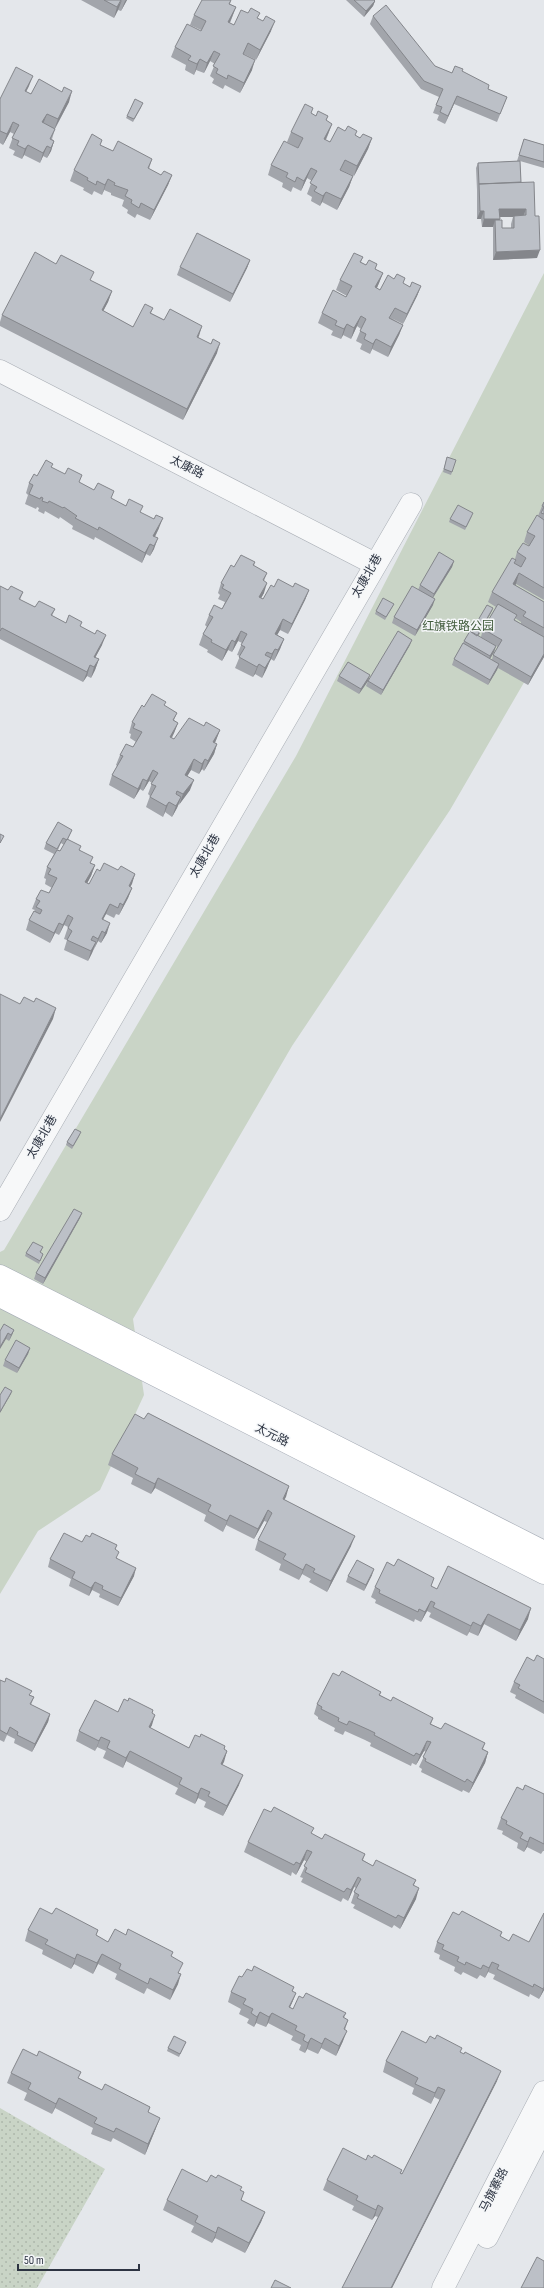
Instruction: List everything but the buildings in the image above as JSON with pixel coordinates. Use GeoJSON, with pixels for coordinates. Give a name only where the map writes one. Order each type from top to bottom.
{"type":"FeatureCollection","features":[{"type":"Feature","properties":{"kind":"main road","name":"太元路"},"geometry":{"type":"LineString","coordinates":[[0,1276],[544,1552]]}},
{"type":"Feature","properties":{"kind":"main road","name":"太元路"},"geometry":{"type":"LineString","coordinates":[[0,1296],[544,1573]]}},
{"type":"Feature","properties":{"kind":"street","name":"太康路"},"geometry":{"type":"LineString","coordinates":[[0,371],[374,564]]}},
{"type":"Feature","properties":{"kind":"street","name":"太康北巷"},"geometry":{"type":"LineString","coordinates":[[0,1210],[374,564],[411,504]]}},
{"type":"Feature","properties":{"kind":"street","name":"马旗寨路"},"geometry":{"type":"LineString","coordinates":[[444,2288],[544,2092]]}},
{"type":"Feature","properties":{"kind":"street","name":"马旗寨路"},"geometry":{"type":"LineString","coordinates":[[461,2288],[544,2126]]}},
{"type":"Feature","properties":{"kind":"green space","name":"红旗铁路公园"},"geometry":{"type":"Polygon","coordinates":[[[544,273],[544,648],[450,810],[292,1046],[133,1319],[144,1395],[100,1490],[38,1531],[0,1594],[0,1252],[4,1250],[296,756],[544,273]]]}},
{"type":"Feature","properties":{"kind":"green space"},"geometry":{"type":"Polygon","coordinates":[[[0,2108],[105,2169],[37,2288],[0,2288],[0,2108]]]}}]}
